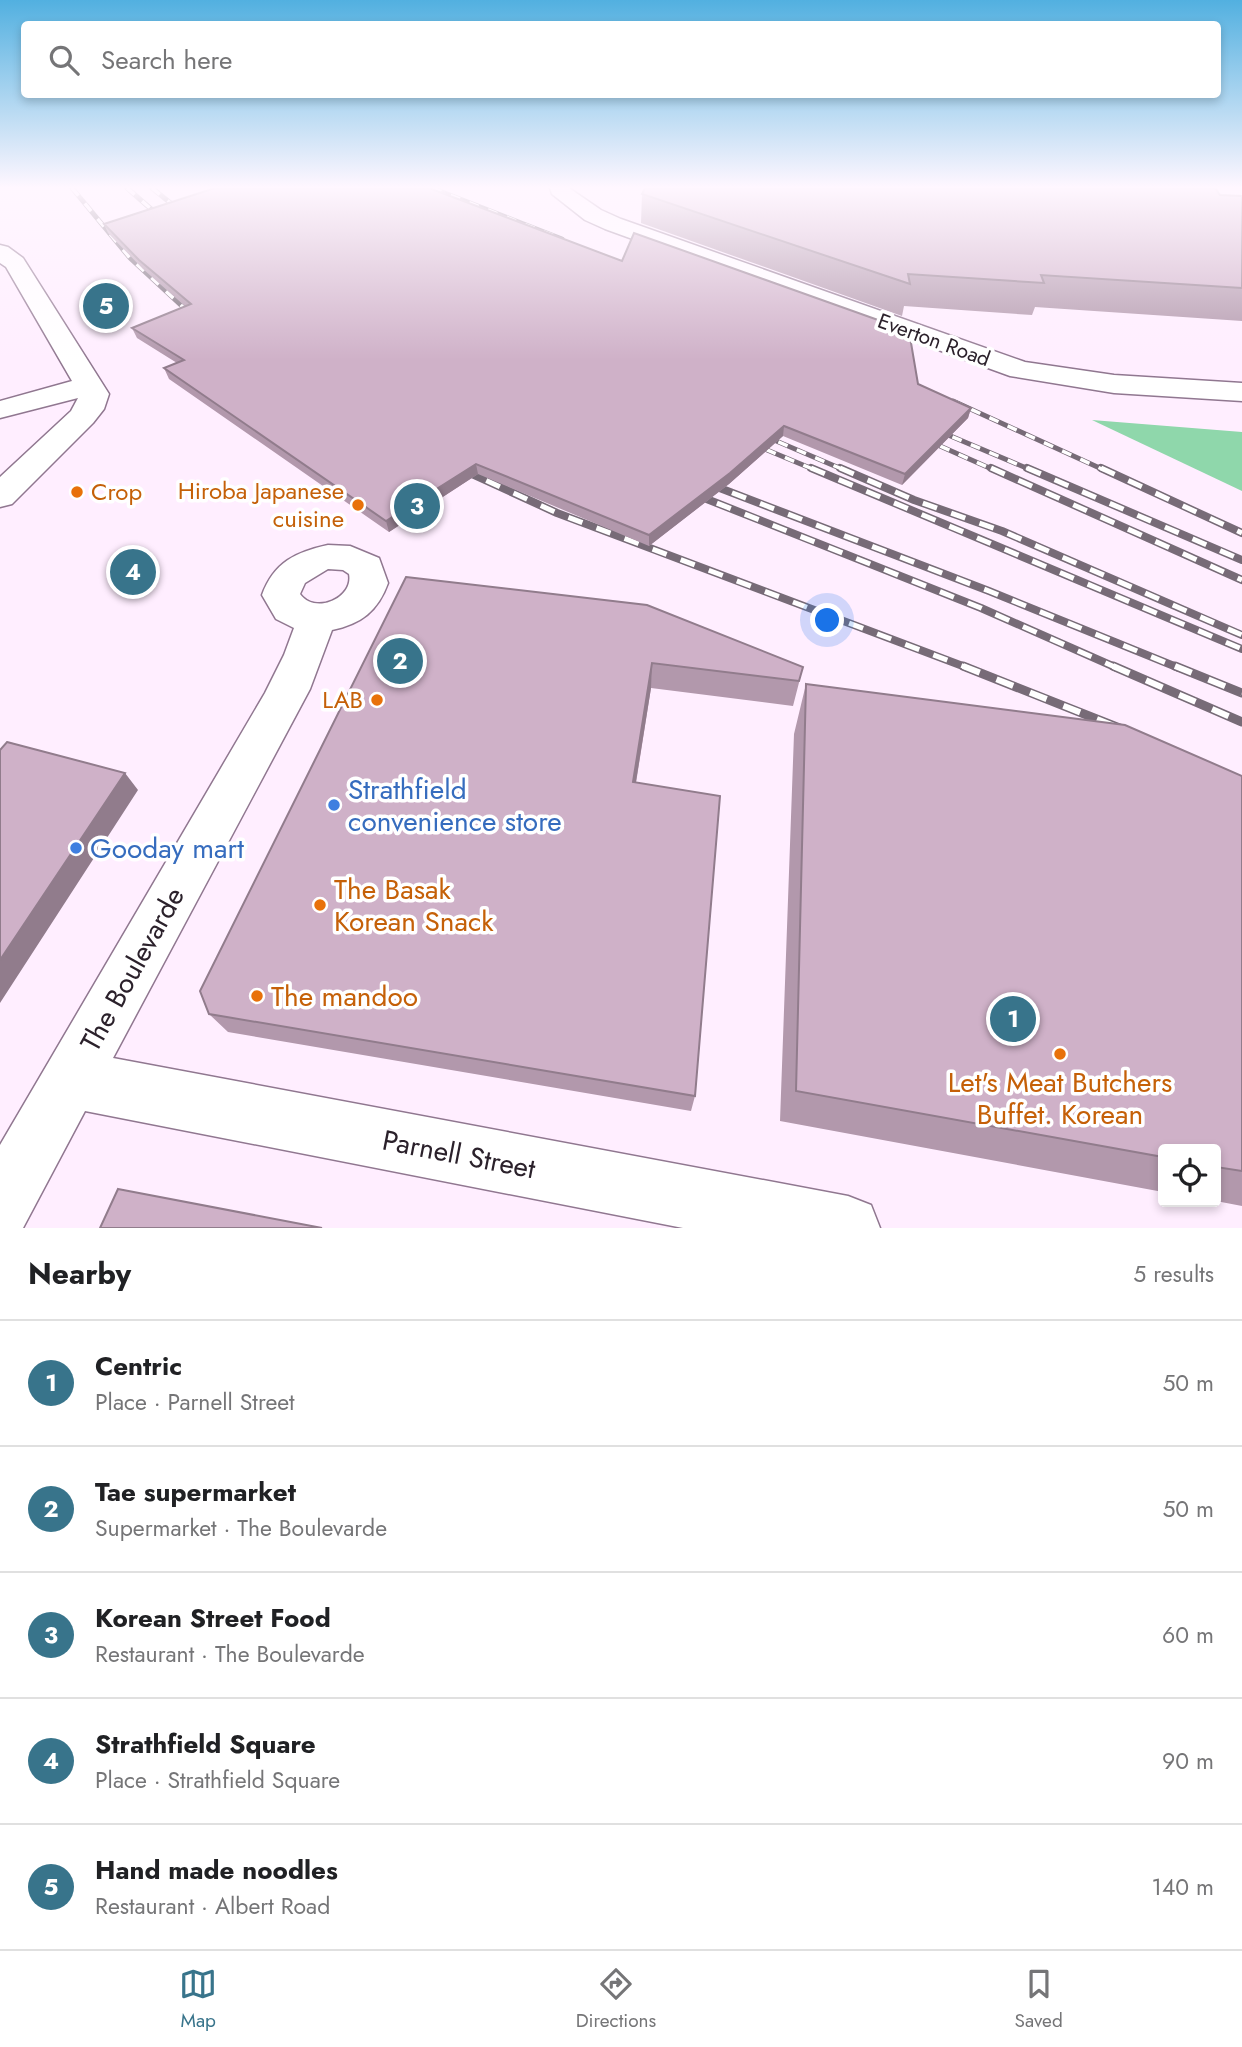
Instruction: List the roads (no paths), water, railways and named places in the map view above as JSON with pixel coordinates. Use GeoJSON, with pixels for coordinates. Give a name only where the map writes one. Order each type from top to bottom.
{"type":"FeatureCollection","features":[{"type":"Feature","properties":{"kind":"street","name":"Everton Road"},"geometry":{"type":"LineString","coordinates":[[675,245],[1020,370],[1114,384],[1242,392]]}},
{"type":"Feature","properties":{"kind":"street"},"geometry":{"type":"LineString","coordinates":[[0,252],[15,263],[94,394],[89,409],[0,496]]}},
{"type":"Feature","properties":{"kind":"street"},"geometry":{"type":"LineString","coordinates":[[1,407],[91,385]]}},
{"type":"Feature","properties":{"kind":"street","name":"The Boulevarde"},"geometry":{"type":"LineString","coordinates":[[0,1206],[251,754],[289,692],[303,663],[316,618]]}},
{"type":"Feature","properties":{"kind":"street","name":"Parnell Street"},"geometry":{"type":"LineString","coordinates":[[70,1079],[848,1228]]}},
{"type":"Feature","properties":{"kind":"railway"},"geometry":{"type":"LineString","coordinates":[[119,245],[197,320]]}},
{"type":"Feature","properties":{"kind":"railway"},"geometry":{"type":"LineString","coordinates":[[953,401],[1104,470]]}},
{"type":"Feature","properties":{"kind":"railway"},"geometry":{"type":"LineString","coordinates":[[934,429],[1031,470]]}},
{"type":"Feature","properties":{"kind":"railway"},"geometry":{"type":"LineString","coordinates":[[760,434],[844,470]]}},
{"type":"Feature","properties":{"kind":"railway"},"geometry":{"type":"LineString","coordinates":[[922,438],[994,470]]}},
{"type":"Feature","properties":{"kind":"railway"},"geometry":{"type":"LineString","coordinates":[[748,442],[815,470]]}},
{"type":"Feature","properties":{"kind":"railway"},"geometry":{"type":"LineString","coordinates":[[458,468],[463,470]]}},
{"type":"Feature","properties":{"kind":"railway"},"geometry":{"type":"LineString","coordinates":[[459,468],[557,513],[968,668]]}},
{"type":"Feature","properties":{"kind":"railway"},"geometry":{"type":"LineString","coordinates":[[811,468],[1242,649]]}},
{"type":"Feature","properties":{"kind":"railway"},"geometry":{"type":"LineString","coordinates":[[840,468],[914,500],[1002,531],[1242,635]]}},
{"type":"Feature","properties":{"kind":"railway"},"geometry":{"type":"LineString","coordinates":[[991,468],[1242,580]]}},
{"type":"Feature","properties":{"kind":"railway"},"geometry":{"type":"LineString","coordinates":[[1027,468],[1242,560]]}},
{"type":"Feature","properties":{"kind":"railway"},"geometry":{"type":"LineString","coordinates":[[1101,468],[1242,533]]}},
{"type":"Feature","properties":{"kind":"railway"},"geometry":{"type":"LineString","coordinates":[[704,482],[989,591],[1179,668]]}},
{"type":"Feature","properties":{"kind":"railway"},"geometry":{"type":"LineString","coordinates":[[689,492],[981,608],[1117,668]]}},
{"type":"Feature","properties":{"kind":"railway"},"geometry":{"type":"LineString","coordinates":[[963,666],[1122,729]]}},
{"type":"Feature","properties":{"kind":"railway"},"geometry":{"type":"LineString","coordinates":[[1113,666],[1242,722]]}},
{"type":"Feature","properties":{"kind":"railway"},"geometry":{"type":"LineString","coordinates":[[1175,666],[1242,693]]}},
{"type":"Feature","properties":{"kind":"place","name":"Hand made noodles"},"geometry":{"type":"Point","coordinates":[106,306]}},
{"type":"Feature","properties":{"kind":"place","name":"Crop"},"geometry":{"type":"Point","coordinates":[77,492]}},
{"type":"Feature","properties":{"kind":"place","name":"Hiroba Japanese cuisine"},"geometry":{"type":"Point","coordinates":[358,505]}},
{"type":"Feature","properties":{"kind":"place","name":"Korean Street Food"},"geometry":{"type":"Point","coordinates":[417,506]}},
{"type":"Feature","properties":{"kind":"place","name":"Strathfield Square"},"geometry":{"type":"Point","coordinates":[133,572]}},
{"type":"Feature","properties":{"kind":"place","name":"Tae supermarket"},"geometry":{"type":"Point","coordinates":[400,661]}},
{"type":"Feature","properties":{"kind":"place","name":"LAB"},"geometry":{"type":"Point","coordinates":[377,700]}},
{"type":"Feature","properties":{"kind":"place","name":"Strathfield convenience store"},"geometry":{"type":"Point","coordinates":[334,805]}},
{"type":"Feature","properties":{"kind":"place","name":"Gooday mart"},"geometry":{"type":"Point","coordinates":[76,848]}},
{"type":"Feature","properties":{"kind":"place","name":"The Basak Korean Snack"},"geometry":{"type":"Point","coordinates":[320,905]}},
{"type":"Feature","properties":{"kind":"place","name":"The mandoo"},"geometry":{"type":"Point","coordinates":[257,996]}},
{"type":"Feature","properties":{"kind":"place","name":"Centric"},"geometry":{"type":"Point","coordinates":[1013,1019]}},
{"type":"Feature","properties":{"kind":"place","name":"Let's Meat Butchers Buffet. Korean"},"geometry":{"type":"Point","coordinates":[1060,1054]}}]}
